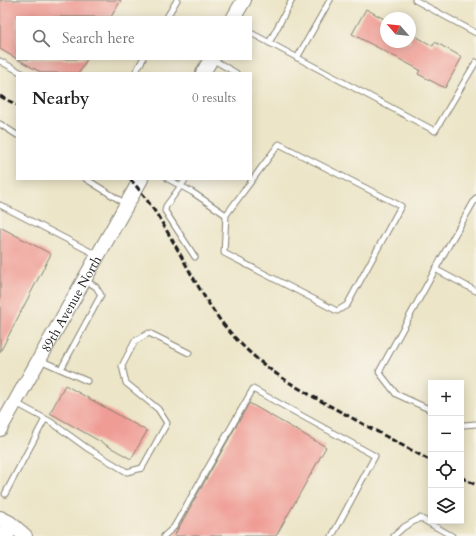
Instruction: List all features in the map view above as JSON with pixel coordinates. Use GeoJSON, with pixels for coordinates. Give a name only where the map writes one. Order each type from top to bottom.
{"type":"FeatureCollection","features":[{"type":"Feature","properties":{"kind":"street"},"geometry":{"type":"LineString","coordinates":[[235,16],[244,0]]}},
{"type":"Feature","properties":{"kind":"street"},"geometry":{"type":"LineString","coordinates":[[204,72],[210,60]]}},
{"type":"Feature","properties":{"kind":"street","name":"89th Avenue North"},"geometry":{"type":"LineString","coordinates":[[0,429],[140,180]]}},
{"type":"Feature","properties":{"kind":"street"},"geometry":{"type":"LineString","coordinates":[[0,518],[10,523],[25,536]]}},
{"type":"Feature","properties":{"kind":"street"},"geometry":{"type":"LineString","coordinates":[[0,533],[7,536]]}},
{"type":"Feature","properties":{"kind":"lane"},"geometry":{"type":"LineString","coordinates":[[168,16],[177,0]]}},
{"type":"Feature","properties":{"kind":"lane"},"geometry":{"type":"LineString","coordinates":[[269,43],[292,0]]}},
{"type":"Feature","properties":{"kind":"lane"},"geometry":{"type":"LineString","coordinates":[[296,58],[330,0]]}},
{"type":"Feature","properties":{"kind":"lane"},"geometry":{"type":"LineString","coordinates":[[415,0],[476,33]]}},
{"type":"Feature","properties":{"kind":"lane"},"geometry":{"type":"LineString","coordinates":[[252,34],[435,131],[476,62]]}},
{"type":"Feature","properties":{"kind":"lane"},"geometry":{"type":"LineString","coordinates":[[136,72],[142,60]]}},
{"type":"Feature","properties":{"kind":"lane"},"geometry":{"type":"LineString","coordinates":[[213,60],[235,72]]}},
{"type":"Feature","properties":{"kind":"lane"},"geometry":{"type":"LineString","coordinates":[[0,61],[20,72]]}},
{"type":"Feature","properties":{"kind":"lane"},"geometry":{"type":"LineString","coordinates":[[0,124],[16,134]]}},
{"type":"Feature","properties":{"kind":"lane"},"geometry":{"type":"LineString","coordinates":[[279,144],[401,206],[347,305],[337,311],[224,253],[226,215],[279,144]]}},
{"type":"Feature","properties":{"kind":"lane"},"geometry":{"type":"LineString","coordinates":[[88,180],[127,204]]}},
{"type":"Feature","properties":{"kind":"lane"},"geometry":{"type":"LineString","coordinates":[[170,180],[226,215]]}},
{"type":"Feature","properties":{"kind":"lane"},"geometry":{"type":"LineString","coordinates":[[185,180],[166,206],[165,211],[195,257]]}},
{"type":"Feature","properties":{"kind":"lane"},"geometry":{"type":"LineString","coordinates":[[428,409],[396,394],[379,372],[435,269],[476,198]]}},
{"type":"Feature","properties":{"kind":"lane"},"geometry":{"type":"LineString","coordinates":[[0,205],[98,256]]}},
{"type":"Feature","properties":{"kind":"lane"},"geometry":{"type":"LineString","coordinates":[[435,269],[476,291]]}},
{"type":"Feature","properties":{"kind":"lane"},"geometry":{"type":"LineString","coordinates":[[61,369],[102,296],[96,287],[85,280]]}},
{"type":"Feature","properties":{"kind":"lane"},"geometry":{"type":"LineString","coordinates":[[15,402],[45,419],[87,448],[127,472],[142,468],[166,423],[158,409],[126,383],[122,366],[135,341],[149,333],[189,353]]}},
{"type":"Feature","properties":{"kind":"lane"},"geometry":{"type":"LineString","coordinates":[[40,360],[87,381]]}},
{"type":"Feature","properties":{"kind":"lane"},"geometry":{"type":"LineString","coordinates":[[164,536],[174,527],[253,389],[375,456],[332,536]]}},
{"type":"Feature","properties":{"kind":"lane"},"geometry":{"type":"LineString","coordinates":[[5,494],[45,419]]}},
{"type":"Feature","properties":{"kind":"lane"},"geometry":{"type":"LineString","coordinates":[[464,425],[476,424]]}},
{"type":"Feature","properties":{"kind":"lane"},"geometry":{"type":"LineString","coordinates":[[394,536],[404,527],[420,518],[452,536]]}},
{"type":"Feature","properties":{"kind":"building"},"geometry":{"type":"Polygon","coordinates":[[[0,0],[121,0],[112,16],[16,16],[16,58],[0,49],[0,0]]]}},
{"type":"Feature","properties":{"kind":"building"},"geometry":{"type":"Polygon","coordinates":[[[366,9],[380,17],[380,48],[416,48],[416,36],[433,46],[435,42],[462,57],[445,88],[418,74],[420,70],[352,34],[366,9]]]}},
{"type":"Feature","properties":{"kind":"building"},"geometry":{"type":"Polygon","coordinates":[[[19,60],[86,60],[80,72],[40,72],[19,60]]]}},
{"type":"Feature","properties":{"kind":"building"},"geometry":{"type":"Polygon","coordinates":[[[0,227],[51,254],[0,352],[0,227]]]}},
{"type":"Feature","properties":{"kind":"building"},"geometry":{"type":"Polygon","coordinates":[[[65,385],[147,431],[131,459],[50,413],[65,385]]]}},
{"type":"Feature","properties":{"kind":"building"},"geometry":{"type":"Polygon","coordinates":[[[249,403],[326,447],[276,536],[174,536],[249,403]]]}},
{"type":"Feature","properties":{"kind":"railway"},"geometry":{"type":"LineString","coordinates":[[0,96],[16,104]]}},
{"type":"Feature","properties":{"kind":"railway"},"geometry":{"type":"LineString","coordinates":[[131,180],[156,213],[199,288],[223,324],[250,353],[264,365],[293,385],[428,459]]}},
{"type":"Feature","properties":{"kind":"railway"},"geometry":{"type":"LineString","coordinates":[[464,479],[476,485]]}}]}
